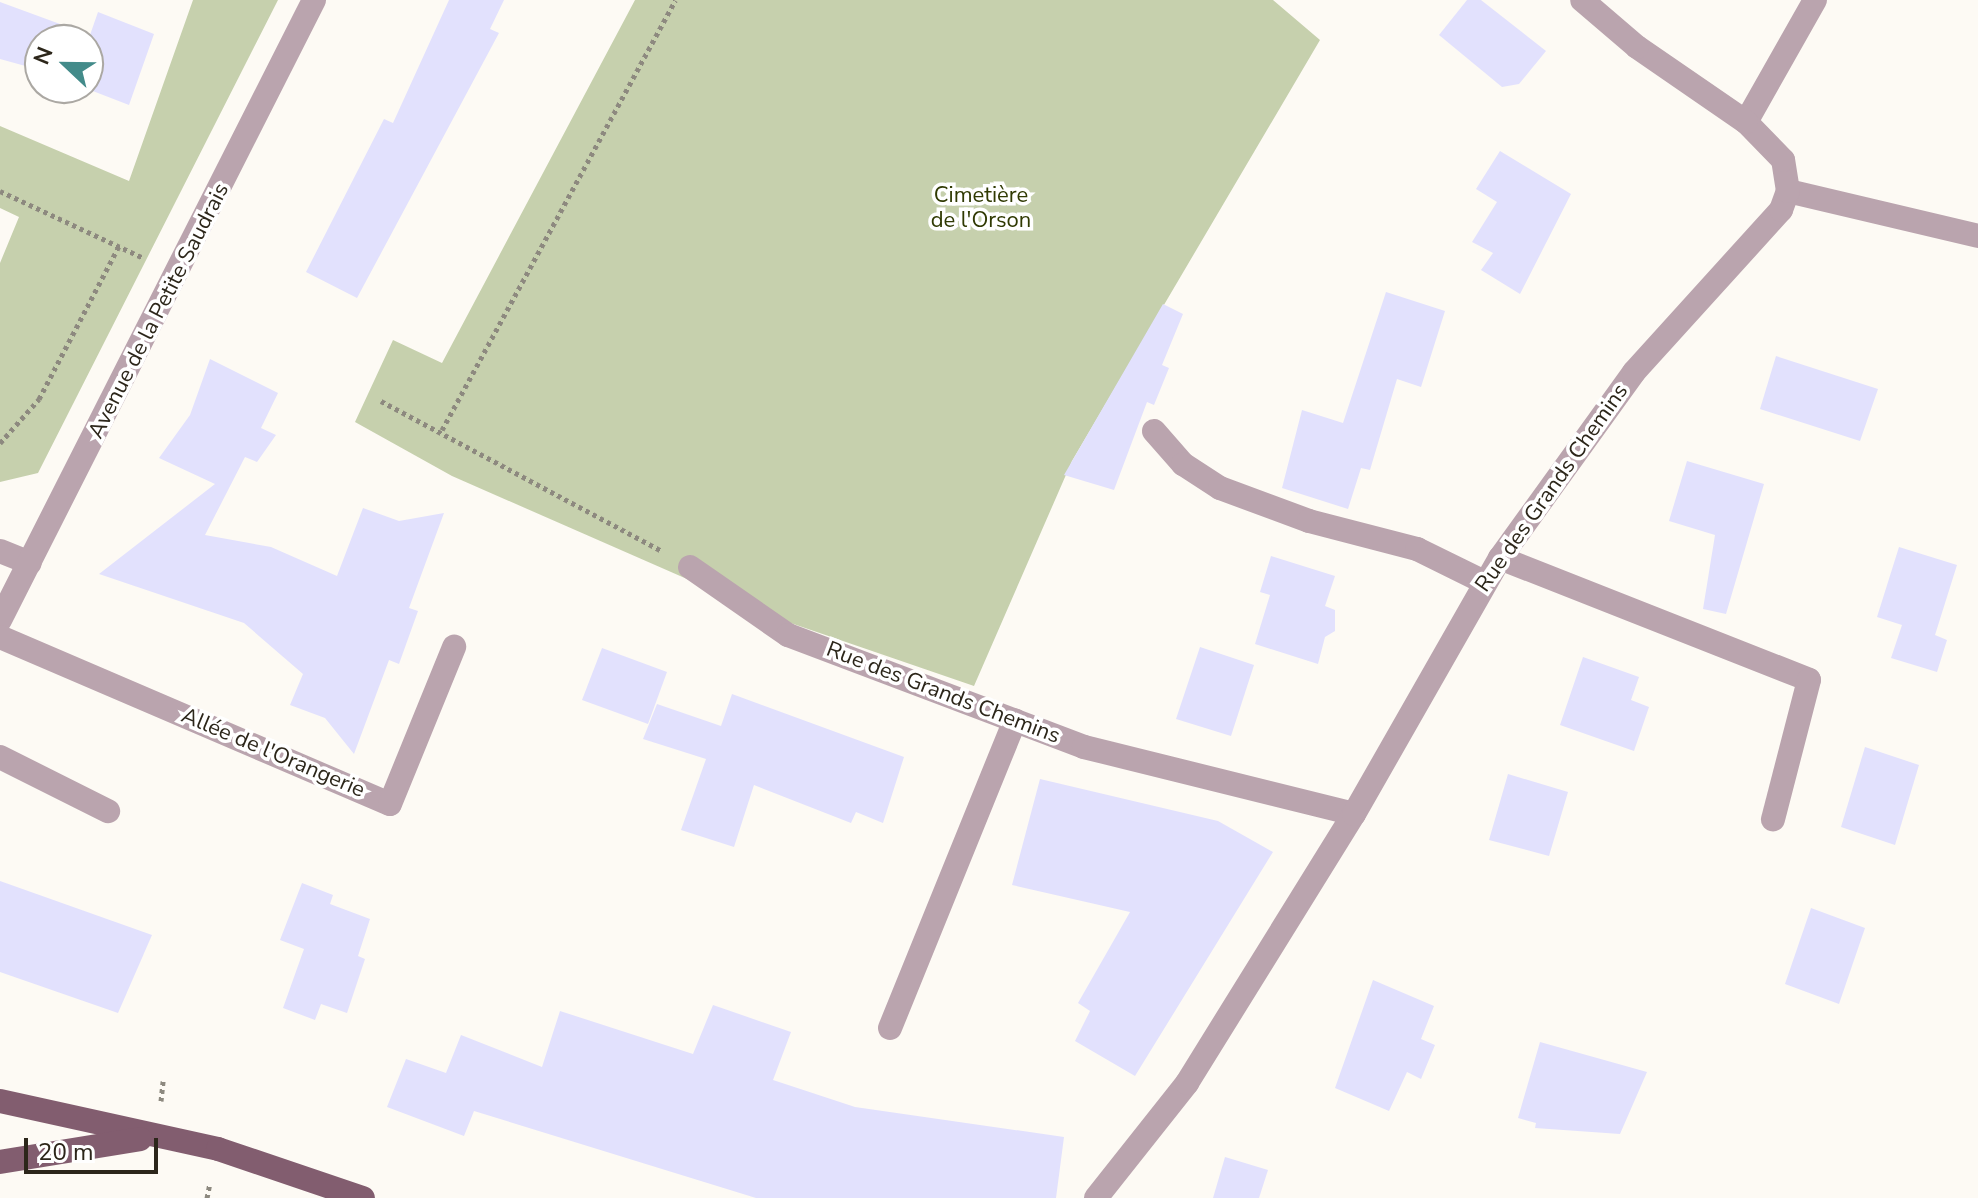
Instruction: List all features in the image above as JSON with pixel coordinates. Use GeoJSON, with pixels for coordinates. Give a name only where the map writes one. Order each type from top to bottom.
{"type":"FeatureCollection","features":[{"type":"Feature","properties":{"kind":"main road"},"geometry":{"type":"LineString","coordinates":[[0,1101],[218,1149],[363,1198]]}},
{"type":"Feature","properties":{"kind":"main road"},"geometry":{"type":"LineString","coordinates":[[0,1162],[158,1136]]}},
{"type":"Feature","properties":{"kind":"street","name":"Avenue de la Petite Saudrais"},"geometry":{"type":"LineString","coordinates":[[0,620],[314,0]]}},
{"type":"Feature","properties":{"kind":"street"},"geometry":{"type":"LineString","coordinates":[[1582,0],[1637,47],[1746,122],[1783,160],[1788,191],[1978,236]]}},
{"type":"Feature","properties":{"kind":"street"},"geometry":{"type":"LineString","coordinates":[[1746,122],[1815,0]]}},
{"type":"Feature","properties":{"kind":"street","name":"Rue des Grands Chemins"},"geometry":{"type":"LineString","coordinates":[[1096,1198],[1187,1083],[1354,814],[1500,558],[1634,372],[1781,210],[1788,191]]}},
{"type":"Feature","properties":{"kind":"street"},"geometry":{"type":"LineString","coordinates":[[1154,431],[1183,464],[1220,488],[1309,521],[1417,549],[1484,582]]}},
{"type":"Feature","properties":{"kind":"street"},"geometry":{"type":"LineString","coordinates":[[0,551],[30,563]]}},
{"type":"Feature","properties":{"kind":"street"},"geometry":{"type":"LineString","coordinates":[[1500,558],[1809,680],[1773,819]]}},
{"type":"Feature","properties":{"kind":"street","name":"Rue des Grands Chemins"},"geometry":{"type":"LineString","coordinates":[[690,567],[788,635],[1015,720],[1206,781],[1354,814]]}},
{"type":"Feature","properties":{"kind":"street","name":"Allée de l'Orangerie"},"geometry":{"type":"LineString","coordinates":[[0,637],[390,804],[454,647]]}},
{"type":"Feature","properties":{"kind":"street"},"geometry":{"type":"LineString","coordinates":[[890,1028],[1015,720]]}},
{"type":"Feature","properties":{"kind":"street"},"geometry":{"type":"LineString","coordinates":[[0,757],[108,811]]}},
{"type":"Feature","properties":{"kind":"path"},"geometry":{"type":"LineString","coordinates":[[442,430],[675,0]]}},
{"type":"Feature","properties":{"kind":"path"},"geometry":{"type":"LineString","coordinates":[[0,191],[145,258]]}},
{"type":"Feature","properties":{"kind":"path"},"geometry":{"type":"LineString","coordinates":[[0,443],[39,399],[119,246]]}},
{"type":"Feature","properties":{"kind":"path"},"geometry":{"type":"LineString","coordinates":[[381,401],[442,430],[690,567]]}},
{"type":"Feature","properties":{"kind":"path"},"geometry":{"type":"LineString","coordinates":[[207,1198],[210,1182]]}},
{"type":"Feature","properties":{"kind":"green space"},"geometry":{"type":"Polygon","coordinates":[[[193,0],[278,0],[38,473],[0,482],[0,263],[19,217],[0,208],[0,126],[129,181],[193,0]]]}},
{"type":"Feature","properties":{"kind":"green space","name":"Cimetière de l'Orson"},"geometry":{"type":"Polygon","coordinates":[[[635,0],[1273,0],[1320,40],[1072,461],[974,686],[776,618],[452,476],[355,422],[393,340],[442,363],[635,0]]]}},
{"type":"Feature","properties":{"kind":"building"},"geometry":{"type":"Polygon","coordinates":[[[449,0],[504,0],[490,29],[499,33],[357,298],[306,272],[384,119],[393,123],[449,0]]]}},
{"type":"Feature","properties":{"kind":"building"},"geometry":{"type":"Polygon","coordinates":[[[1467,0],[1481,0],[1546,51],[1519,84],[1502,87],[1439,35],[1467,0]]]}},
{"type":"Feature","properties":{"kind":"building"},"geometry":{"type":"Polygon","coordinates":[[[0,2],[60,24],[24,24],[24,66],[0,59],[0,2]]]}},
{"type":"Feature","properties":{"kind":"building"},"geometry":{"type":"Polygon","coordinates":[[[98,12],[154,34],[129,105],[104,95],[104,24],[94,24],[98,12]]]}},
{"type":"Feature","properties":{"kind":"building"},"geometry":{"type":"Polygon","coordinates":[[[1500,151],[1571,194],[1520,294],[1481,270],[1493,253],[1472,242],[1497,202],[1476,189],[1500,151]]]}},
{"type":"Feature","properties":{"kind":"building"},"geometry":{"type":"Polygon","coordinates":[[[1386,292],[1445,311],[1421,387],[1397,379],[1370,470],[1361,468],[1348,509],[1282,488],[1302,410],[1343,423],[1386,292]]]}},
{"type":"Feature","properties":{"kind":"building"},"geometry":{"type":"Polygon","coordinates":[[[1163,304],[1183,314],[1162,365],[1169,368],[1154,405],[1147,402],[1114,490],[1064,475],[1163,304]]]}},
{"type":"Feature","properties":{"kind":"building"},"geometry":{"type":"Polygon","coordinates":[[[1776,356],[1878,389],[1860,441],[1760,409],[1776,356]]]}},
{"type":"Feature","properties":{"kind":"building"},"geometry":{"type":"Polygon","coordinates":[[[210,359],[278,393],[261,428],[276,435],[257,462],[245,457],[205,535],[271,547],[337,576],[363,508],[399,521],[444,513],[409,608],[418,611],[399,664],[389,660],[354,754],[325,718],[290,705],[303,674],[244,623],[99,574],[215,484],[159,458],[190,415],[210,359]]]}},
{"type":"Feature","properties":{"kind":"building"},"geometry":{"type":"Polygon","coordinates":[[[1687,461],[1764,484],[1726,614],[1703,609],[1715,535],[1669,521],[1687,461]]]}},
{"type":"Feature","properties":{"kind":"building"},"geometry":{"type":"Polygon","coordinates":[[[1899,547],[1957,565],[1935,635],[1947,640],[1937,672],[1891,658],[1902,625],[1877,617],[1899,547]]]}},
{"type":"Feature","properties":{"kind":"building"},"geometry":{"type":"Polygon","coordinates":[[[1271,556],[1335,576],[1325,606],[1335,610],[1335,631],[1325,637],[1318,664],[1255,644],[1270,595],[1260,592],[1271,556]]]}},
{"type":"Feature","properties":{"kind":"building"},"geometry":{"type":"Polygon","coordinates":[[[1200,647],[1254,665],[1231,736],[1176,719],[1200,647]]]}},
{"type":"Feature","properties":{"kind":"building"},"geometry":{"type":"Polygon","coordinates":[[[602,648],[667,672],[648,724],[582,700],[602,648]]]}},
{"type":"Feature","properties":{"kind":"building"},"geometry":{"type":"Polygon","coordinates":[[[1583,657],[1639,677],[1631,700],[1649,707],[1634,751],[1560,725],[1583,657]]]}},
{"type":"Feature","properties":{"kind":"building"},"geometry":{"type":"Polygon","coordinates":[[[732,694],[904,757],[883,823],[856,812],[851,823],[754,785],[734,847],[681,830],[706,759],[643,739],[657,704],[721,726],[732,694]]]}},
{"type":"Feature","properties":{"kind":"building"},"geometry":{"type":"Polygon","coordinates":[[[1865,747],[1919,765],[1895,845],[1841,827],[1865,747]]]}},
{"type":"Feature","properties":{"kind":"building"},"geometry":{"type":"Polygon","coordinates":[[[1508,774],[1568,792],[1549,856],[1489,840],[1508,774]]]}},
{"type":"Feature","properties":{"kind":"building"},"geometry":{"type":"Polygon","coordinates":[[[1040,779],[1218,821],[1273,852],[1135,1076],[1075,1041],[1090,1011],[1078,1003],[1130,912],[1012,885],[1040,779]]]}},
{"type":"Feature","properties":{"kind":"building"},"geometry":{"type":"Polygon","coordinates":[[[0,881],[152,935],[118,1013],[0,972],[0,881]]]}},
{"type":"Feature","properties":{"kind":"building"},"geometry":{"type":"Polygon","coordinates":[[[302,883],[333,895],[330,904],[370,919],[358,956],[365,959],[347,1013],[321,1004],[315,1020],[283,1008],[304,949],[280,940],[302,883]]]}},
{"type":"Feature","properties":{"kind":"building"},"geometry":{"type":"Polygon","coordinates":[[[1811,908],[1865,928],[1839,1004],[1785,984],[1811,908]]]}},
{"type":"Feature","properties":{"kind":"building"},"geometry":{"type":"Polygon","coordinates":[[[1373,980],[1434,1006],[1421,1039],[1435,1045],[1421,1079],[1407,1072],[1389,1111],[1335,1088],[1373,980]]]}},
{"type":"Feature","properties":{"kind":"building"},"geometry":{"type":"Polygon","coordinates":[[[713,1005],[791,1032],[773,1080],[855,1107],[1064,1137],[1056,1198],[756,1198],[474,1111],[464,1136],[387,1107],[406,1059],[446,1073],[461,1035],[542,1067],[560,1011],[693,1054],[713,1005]]]}},
{"type":"Feature","properties":{"kind":"building"},"geometry":{"type":"Polygon","coordinates":[[[1540,1042],[1647,1072],[1620,1134],[1535,1128],[1536,1123],[1518,1118],[1540,1042]]]}},
{"type":"Feature","properties":{"kind":"building"},"geometry":{"type":"Polygon","coordinates":[[[1225,1157],[1268,1170],[1259,1198],[1213,1198],[1225,1157]]]}}]}
